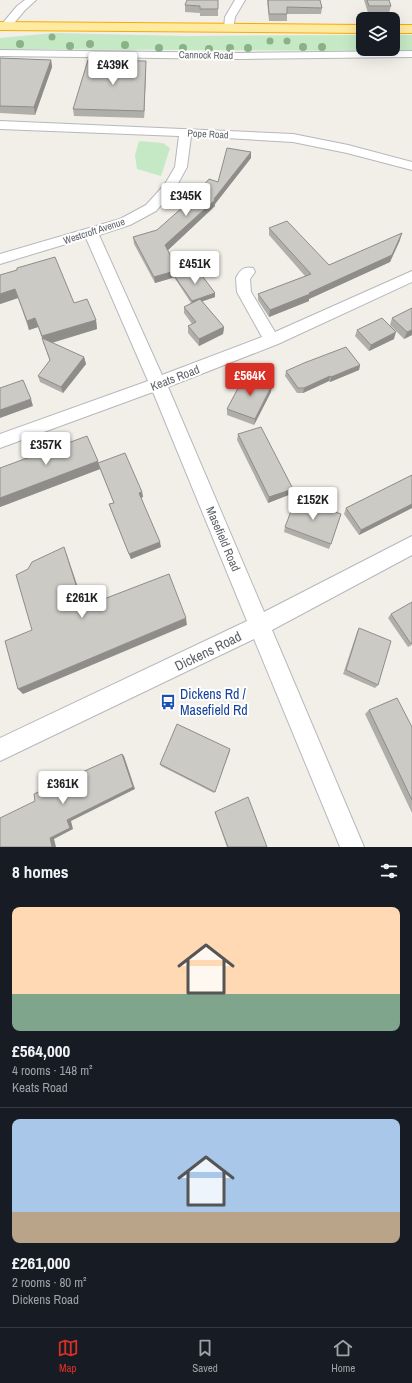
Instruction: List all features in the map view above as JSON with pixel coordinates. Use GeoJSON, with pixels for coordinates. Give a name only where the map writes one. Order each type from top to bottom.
{"type":"FeatureCollection","features":[{"type":"Feature","properties":{"kind":"highway"},"geometry":{"type":"LineString","coordinates":[[3,26],[356,29]]}},
{"type":"Feature","properties":{"kind":"highway"},"geometry":{"type":"LineString","coordinates":[[400,29],[412,29]]}},
{"type":"Feature","properties":{"kind":"street"},"geometry":{"type":"LineString","coordinates":[[3,26],[20,8],[31,0]]}},
{"type":"Feature","properties":{"kind":"street"},"geometry":{"type":"LineString","coordinates":[[229,28],[230,17],[240,0]]}},
{"type":"Feature","properties":{"kind":"street","name":"Cannock Road"},"geometry":{"type":"LineString","coordinates":[[0,53],[241,56],[412,54]]}},
{"type":"Feature","properties":{"kind":"street","name":"Pope Road"},"geometry":{"type":"LineString","coordinates":[[0,125],[293,138],[348,149],[412,166]]}},
{"type":"Feature","properties":{"kind":"street","name":"Westcroft Avenue"},"geometry":{"type":"LineString","coordinates":[[0,259],[125,222],[151,208],[170,186],[180,166],[185,133]]}},
{"type":"Feature","properties":{"kind":"street","name":"Masefield Road"},"geometry":{"type":"LineString","coordinates":[[91,233],[158,384],[352,847]]}},
{"type":"Feature","properties":{"kind":"street"},"geometry":{"type":"LineString","coordinates":[[248,272],[243,278],[244,292],[272,340]]}},
{"type":"Feature","properties":{"kind":"street","name":"Keats Road"},"geometry":{"type":"LineString","coordinates":[[0,441],[158,384],[272,340],[412,276]]}},
{"type":"Feature","properties":{"kind":"street","name":"Dickens Road"},"geometry":{"type":"LineString","coordinates":[[0,750],[259,626],[412,545]]}},
{"type":"Feature","properties":{"kind":"green space"},"geometry":{"type":"Polygon","coordinates":[[[54,33],[186,36],[356,35],[356,51],[0,49],[0,38],[54,33]]]}},
{"type":"Feature","properties":{"kind":"green space"},"geometry":{"type":"Polygon","coordinates":[[[400,35],[412,35],[412,51],[400,51],[400,35]]]}},
{"type":"Feature","properties":{"kind":"green space"},"geometry":{"type":"Polygon","coordinates":[[[139,141],[163,143],[170,148],[161,176],[137,169],[135,155],[139,141]]]}},
{"type":"Feature","properties":{"kind":"building"},"geometry":{"type":"Polygon","coordinates":[[[187,0],[218,0],[218,9],[200,9],[200,6],[185,5],[187,0]]]}},
{"type":"Feature","properties":{"kind":"building"},"geometry":{"type":"Polygon","coordinates":[[[268,0],[320,0],[322,8],[287,7],[287,14],[269,14],[268,0]]]}},
{"type":"Feature","properties":{"kind":"building"},"geometry":{"type":"Polygon","coordinates":[[[367,0],[389,0],[391,6],[369,6],[367,0]]]}},
{"type":"Feature","properties":{"kind":"building"},"geometry":{"type":"Polygon","coordinates":[[[0,58],[51,60],[34,107],[0,106],[0,58]]]}},
{"type":"Feature","properties":{"kind":"building"},"geometry":{"type":"Polygon","coordinates":[[[88,60],[146,61],[144,111],[73,109],[88,60]]]}},
{"type":"Feature","properties":{"kind":"building"},"geometry":{"type":"Polygon","coordinates":[[[227,148],[251,152],[214,199],[215,200],[165,245],[178,270],[154,277],[133,237],[157,230],[192,199],[209,179],[218,182],[227,148]]]}},
{"type":"Feature","properties":{"kind":"building"},"geometry":{"type":"Polygon","coordinates":[[[287,221],[329,265],[402,233],[392,255],[309,293],[310,294],[270,310],[258,294],[311,274],[269,228],[287,221]]]}},
{"type":"Feature","properties":{"kind":"building"},"geometry":{"type":"Polygon","coordinates":[[[55,257],[74,303],[87,299],[96,320],[42,336],[35,318],[27,321],[15,289],[0,294],[0,275],[17,270],[17,268],[55,257]]]}},
{"type":"Feature","properties":{"kind":"building"},"geometry":{"type":"Polygon","coordinates":[[[197,269],[215,293],[192,301],[175,277],[197,269]]]}},
{"type":"Feature","properties":{"kind":"building"},"geometry":{"type":"Polygon","coordinates":[[[200,299],[224,327],[199,339],[188,326],[196,322],[184,307],[200,299]]]}},
{"type":"Feature","properties":{"kind":"building"},"geometry":{"type":"Polygon","coordinates":[[[412,308],[412,330],[407,332],[392,318],[412,308]]]}},
{"type":"Feature","properties":{"kind":"building"},"geometry":{"type":"Polygon","coordinates":[[[382,318],[396,332],[371,345],[357,330],[382,318]]]}},
{"type":"Feature","properties":{"kind":"building"},"geometry":{"type":"Polygon","coordinates":[[[42,338],[84,357],[61,387],[38,376],[50,360],[42,338]]]}},
{"type":"Feature","properties":{"kind":"building"},"geometry":{"type":"Polygon","coordinates":[[[346,347],[360,365],[331,377],[330,376],[304,388],[298,388],[286,371],[304,363],[346,347]]]}},
{"type":"Feature","properties":{"kind":"building"},"geometry":{"type":"Polygon","coordinates":[[[245,375],[272,385],[255,419],[227,409],[245,375]]]}},
{"type":"Feature","properties":{"kind":"building"},"geometry":{"type":"Polygon","coordinates":[[[23,380],[31,399],[0,410],[0,388],[23,380]]]}},
{"type":"Feature","properties":{"kind":"building"},"geometry":{"type":"Polygon","coordinates":[[[261,427],[293,489],[269,497],[238,434],[261,427]]]}},
{"type":"Feature","properties":{"kind":"building"},"geometry":{"type":"Polygon","coordinates":[[[87,436],[98,461],[0,498],[0,468],[87,436]]]}},
{"type":"Feature","properties":{"kind":"building"},"geometry":{"type":"Polygon","coordinates":[[[125,453],[142,492],[139,493],[160,542],[129,554],[109,504],[114,503],[98,463],[125,453]]]}},
{"type":"Feature","properties":{"kind":"building"},"geometry":{"type":"Polygon","coordinates":[[[412,475],[412,504],[361,530],[346,508],[412,475]]]}},
{"type":"Feature","properties":{"kind":"building"},"geometry":{"type":"Polygon","coordinates":[[[296,498],[341,514],[331,544],[285,527],[296,498]]]}},
{"type":"Feature","properties":{"kind":"building"},"geometry":{"type":"Polygon","coordinates":[[[64,547],[83,607],[169,574],[186,618],[18,689],[5,641],[32,630],[16,575],[28,569],[32,562],[64,547]]]}},
{"type":"Feature","properties":{"kind":"building"},"geometry":{"type":"Polygon","coordinates":[[[412,602],[412,643],[411,644],[391,614],[412,602]]]}},
{"type":"Feature","properties":{"kind":"building"},"geometry":{"type":"Polygon","coordinates":[[[359,628],[391,641],[378,685],[346,670],[359,628]]]}},
{"type":"Feature","properties":{"kind":"building"},"geometry":{"type":"Polygon","coordinates":[[[397,698],[412,727],[412,800],[369,710],[397,698]]]}},
{"type":"Feature","properties":{"kind":"building"},"geometry":{"type":"Polygon","coordinates":[[[177,724],[230,749],[215,792],[160,764],[177,724]]]}},
{"type":"Feature","properties":{"kind":"building"},"geometry":{"type":"Polygon","coordinates":[[[122,754],[133,787],[67,820],[70,828],[50,838],[52,847],[0,847],[0,818],[35,801],[34,794],[122,754]]]}},
{"type":"Feature","properties":{"kind":"building"},"geometry":{"type":"Polygon","coordinates":[[[248,797],[267,847],[228,847],[215,812],[248,797]]]}},
{"type":"Feature","properties":{"kind":"place","name":"Dickens Rd / Masefield Rd"},"geometry":{"type":"Point","coordinates":[168,702]}}]}
